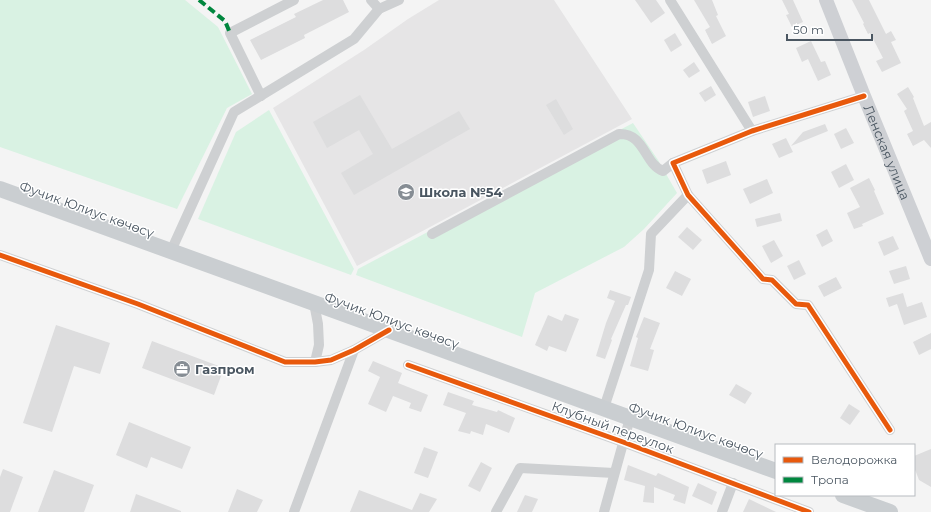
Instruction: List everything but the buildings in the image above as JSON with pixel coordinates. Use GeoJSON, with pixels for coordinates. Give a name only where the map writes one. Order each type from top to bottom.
{"type":"FeatureCollection","features":[{"type":"Feature","properties":{"kind":"main road","name":"Ленская улица"},"geometry":{"type":"LineString","coordinates":[[826,0],[931,259]]}},
{"type":"Feature","properties":{"kind":"main road","name":"Фучик Юлиус көчөсү"},"geometry":{"type":"LineString","coordinates":[[0,189],[775,471]]}},
{"type":"Feature","properties":{"kind":"main road"},"geometry":{"type":"LineString","coordinates":[[846,496],[890,512]]}},
{"type":"Feature","properties":{"kind":"street"},"geometry":{"type":"LineString","coordinates":[[261,96],[230,32],[294,0]]}},
{"type":"Feature","properties":{"kind":"street"},"geometry":{"type":"LineString","coordinates":[[371,0],[379,9]]}},
{"type":"Feature","properties":{"kind":"street"},"geometry":{"type":"LineString","coordinates":[[172,251],[234,112],[354,40],[379,9],[399,0]]}},
{"type":"Feature","properties":{"kind":"street"},"geometry":{"type":"LineString","coordinates":[[670,0],[752,131]]}},
{"type":"Feature","properties":{"kind":"street"},"geometry":{"type":"LineString","coordinates":[[432,234],[619,134],[625,134],[641,143],[657,168],[663,170],[673,163],[752,131],[864,96]]}},
{"type":"Feature","properties":{"kind":"street"},"geometry":{"type":"LineString","coordinates":[[673,163],[688,195],[763,278],[772,280],[796,304],[808,305],[890,430]]}},
{"type":"Feature","properties":{"kind":"street"},"geometry":{"type":"LineString","coordinates":[[604,408],[649,270],[651,234],[688,195]]}},
{"type":"Feature","properties":{"kind":"street"},"geometry":{"type":"LineString","coordinates":[[0,255],[138,304],[285,362],[315,362],[331,360],[354,350],[389,330]]}},
{"type":"Feature","properties":{"kind":"street"},"geometry":{"type":"LineString","coordinates":[[314,303],[318,324],[319,345],[315,362]]}},
{"type":"Feature","properties":{"kind":"street"},"geometry":{"type":"LineString","coordinates":[[294,512],[354,350]]}},
{"type":"Feature","properties":{"kind":"street","name":"Клубный переулок"},"geometry":{"type":"LineString","coordinates":[[408,365],[623,442],[809,512]]}},
{"type":"Feature","properties":{"kind":"street","name":"Клубный переулок"},"geometry":{"type":"LineString","coordinates":[[604,512],[630,418]]}},
{"type":"Feature","properties":{"kind":"street"},"geometry":{"type":"LineString","coordinates":[[496,512],[520,468],[614,473]]}},
{"type":"Feature","properties":{"kind":"street"},"geometry":{"type":"LineString","coordinates":[[722,512],[733,483]]}},
{"type":"Feature","properties":{"kind":"shaded area","name":"Школа №54"},"geometry":{"type":"Polygon","coordinates":[[[439,0],[554,0],[632,119],[357,266],[273,108],[439,0]]]}},
{"type":"Feature","properties":{"kind":"green space"},"geometry":{"type":"Polygon","coordinates":[[[0,0],[185,0],[218,27],[252,94],[227,108],[177,209],[0,147],[0,0]]]}},
{"type":"Feature","properties":{"kind":"green space"},"geometry":{"type":"Polygon","coordinates":[[[269,110],[354,269],[351,275],[198,219],[236,132],[269,110]]]}},
{"type":"Feature","properties":{"kind":"green space"},"geometry":{"type":"Polygon","coordinates":[[[633,123],[658,160],[677,193],[644,229],[624,247],[535,293],[522,337],[356,275],[358,269],[633,123]]]}},
{"type":"Feature","properties":{"kind":"marked path"},"geometry":{"type":"LineString","coordinates":[[199,0],[225,21],[230,33]]}},
{"type":"Feature","properties":{"kind":"cycle path"},"geometry":{"type":"LineString","coordinates":[[864,96],[752,131],[673,163],[688,195],[763,279],[772,280],[796,304],[808,305],[890,430]]}},
{"type":"Feature","properties":{"kind":"cycle path"},"geometry":{"type":"LineString","coordinates":[[0,255],[138,304],[285,362],[315,362],[331,360],[354,350],[389,330]]}},
{"type":"Feature","properties":{"kind":"cycle path"},"geometry":{"type":"LineString","coordinates":[[408,365],[623,442],[809,512]]}},
{"type":"Feature","properties":{"kind":"place","name":"Школа №54"},"geometry":{"type":"Point","coordinates":[406,192]}},
{"type":"Feature","properties":{"kind":"place","name":"Газпром"},"geometry":{"type":"Point","coordinates":[182,369]}}]}
